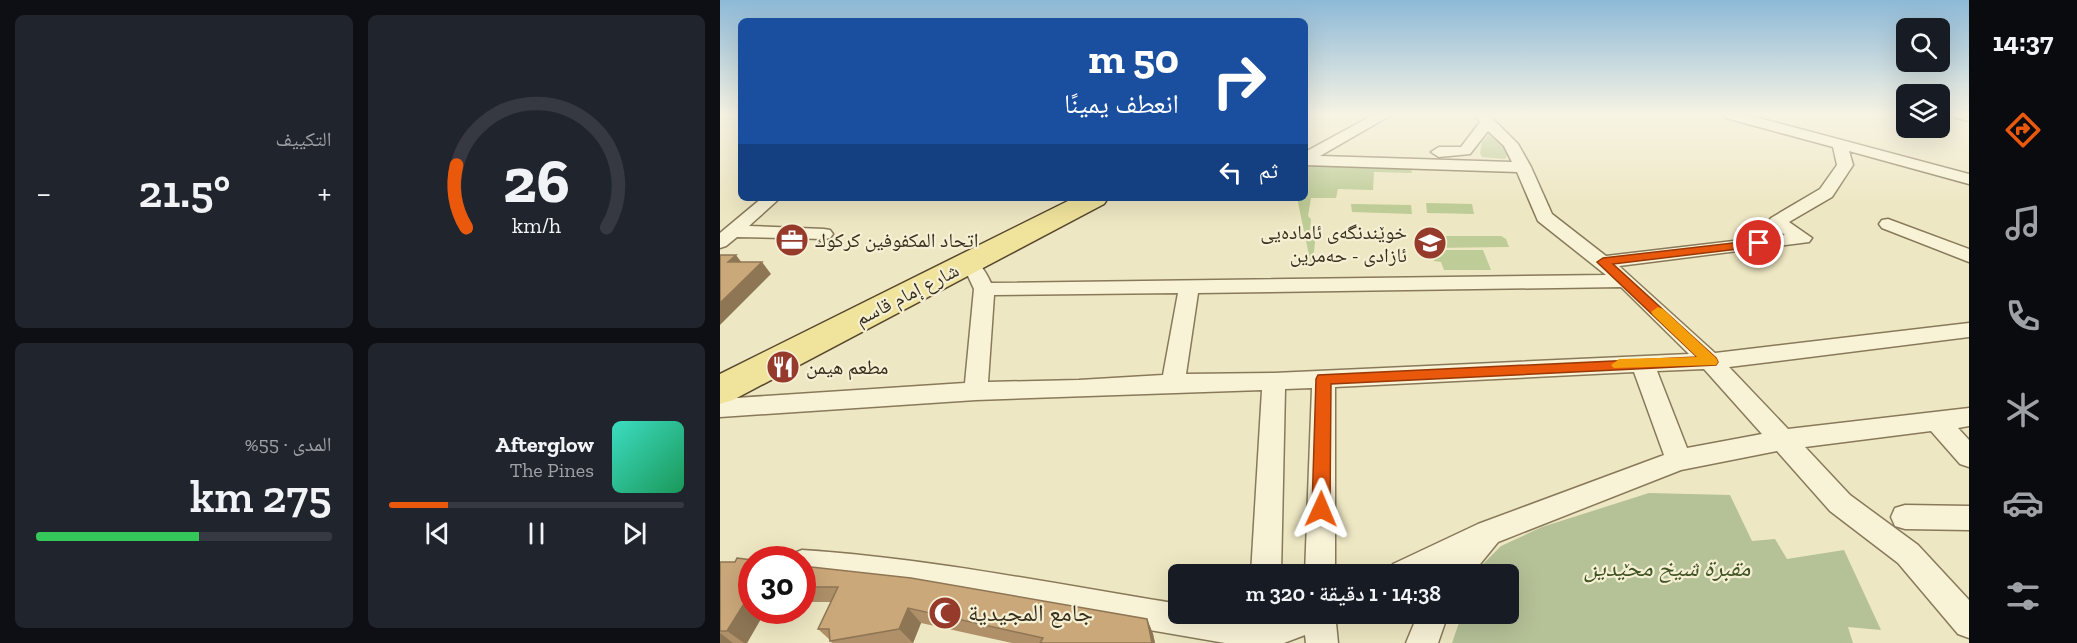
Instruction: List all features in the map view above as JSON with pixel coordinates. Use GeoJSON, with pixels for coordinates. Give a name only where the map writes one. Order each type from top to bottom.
{"type":"FeatureCollection","features":[{"type":"Feature","properties":{"kind":"main road","name":"شارع إمام قاسم"},"geometry":{"type":"LineString","coordinates":[[720,372],[1064,201]]}},
{"type":"Feature","properties":{"kind":"main road","name":"شارع إمام قاسم"},"geometry":{"type":"LineString","coordinates":[[720,390],[1089,201]]}},
{"type":"Feature","properties":{"kind":"street"},"geometry":{"type":"LineString","coordinates":[[1308,157],[1328,145]]}},
{"type":"Feature","properties":{"kind":"street"},"geometry":{"type":"LineString","coordinates":[[1320,149],[1465,151],[1469,145]]}},
{"type":"Feature","properties":{"kind":"street"},"geometry":{"type":"LineString","coordinates":[[1511,145],[1523,167],[1544,218],[1626,281],[1710,362],[1840,503],[1864,519],[1908,555],[1969,623]]}},
{"type":"Feature","properties":{"kind":"street"},"geometry":{"type":"LineString","coordinates":[[1603,262],[1803,238],[1777,222],[1826,193],[1845,165],[1840,145],[1969,179]]}},
{"type":"Feature","properties":{"kind":"street"},"geometry":{"type":"LineString","coordinates":[[1308,159],[1523,167]]}},
{"type":"Feature","properties":{"kind":"street"},"geometry":{"type":"LineString","coordinates":[[726,237],[768,201]]}},
{"type":"Feature","properties":{"kind":"street"},"geometry":{"type":"LineString","coordinates":[[1888,224],[1969,256]]}},
{"type":"Feature","properties":{"kind":"street"},"geometry":{"type":"LineString","coordinates":[[726,237],[824,234]]}},
{"type":"Feature","properties":{"kind":"street"},"geometry":{"type":"LineString","coordinates":[[967,263],[978,274],[984,289],[976,391]]}},
{"type":"Feature","properties":{"kind":"street"},"geometry":{"type":"LineString","coordinates":[[984,289],[1626,281]]}},
{"type":"Feature","properties":{"kind":"street"},"geometry":{"type":"LineString","coordinates":[[1173,383],[1189,285]]}},
{"type":"Feature","properties":{"kind":"street"},"geometry":{"type":"LineString","coordinates":[[720,408],[976,391],[1079,389],[1173,383],[1274,381],[1642,363],[1710,362],[1969,330]]}},
{"type":"Feature","properties":{"kind":"street"},"geometry":{"type":"LineString","coordinates":[[1642,363],[1679,460]]}},
{"type":"Feature","properties":{"kind":"street"},"geometry":{"type":"LineString","coordinates":[[1320,564],[1324,379]]}},
{"type":"Feature","properties":{"kind":"street"},"geometry":{"type":"LineString","coordinates":[[1266,564],[1274,381]]}},
{"type":"Feature","properties":{"kind":"street"},"geometry":{"type":"LineString","coordinates":[[1424,564],[1488,533],[1679,460],[1783,440],[1969,417]]}},
{"type":"Feature","properties":{"kind":"street"},"geometry":{"type":"LineString","coordinates":[[1938,422],[1969,457]]}},
{"type":"Feature","properties":{"kind":"street"},"geometry":{"type":"LineString","coordinates":[[1905,517],[1969,518]]}},
{"type":"Feature","properties":{"kind":"street"},"geometry":{"type":"LineString","coordinates":[[1462,564],[1488,533]]}},
{"type":"Feature","properties":{"kind":"street"},"geometry":{"type":"LineString","coordinates":[[816,565],[852,567],[924,577],[1264,630],[1302,624]]}},
{"type":"Feature","properties":{"kind":"street"},"geometry":{"type":"LineString","coordinates":[[1422,643],[1429,624]]}},
{"type":"Feature","properties":{"kind":"green space"},"geometry":{"type":"Polygon","coordinates":[[[1481,145],[1504,145],[1508,154],[1505,159],[1482,157],[1480,153],[1481,145]]]}},
{"type":"Feature","properties":{"kind":"green space"},"geometry":{"type":"Polygon","coordinates":[[[1308,164],[1411,167],[1412,173],[1374,172],[1373,190],[1338,189],[1336,198],[1311,198],[1308,216],[1311,219],[1310,232],[1316,234],[1312,269],[1298,201],[1308,201],[1308,164]]]}},
{"type":"Feature","properties":{"kind":"green space"},"geometry":{"type":"Polygon","coordinates":[[[1426,203],[1472,204],[1474,214],[1427,213],[1426,203]]]}},
{"type":"Feature","properties":{"kind":"green space"},"geometry":{"type":"Polygon","coordinates":[[[1351,204],[1411,205],[1412,214],[1352,212],[1351,204]]]}},
{"type":"Feature","properties":{"kind":"green space"},"geometry":{"type":"Polygon","coordinates":[[[1427,236],[1501,236],[1506,239],[1509,247],[1429,248],[1427,236]]]}},
{"type":"Feature","properties":{"kind":"green space"},"geometry":{"type":"Polygon","coordinates":[[[1430,250],[1483,250],[1491,270],[1444,270],[1441,262],[1434,261],[1430,250]]]}},
{"type":"Feature","properties":{"kind":"green space","name":"مقبرة شيخ محێدین"},"geometry":{"type":"Polygon","coordinates":[[[1649,493],[1730,495],[1752,541],[1775,539],[1787,559],[1844,550],[1881,630],[1848,627],[1853,643],[1452,643],[1459,624],[1519,624],[1519,564],[1483,564],[1501,546],[1542,527],[1649,493]]]}},
{"type":"Feature","properties":{"kind":"building"},"geometry":{"type":"Polygon","coordinates":[[[720,255],[736,255],[728,262],[762,262],[720,303],[720,255]]]}},
{"type":"Feature","properties":{"kind":"building"},"geometry":{"type":"Polygon","coordinates":[[[738,558],[738,613],[727,631],[720,631],[720,562],[735,562],[738,558]]]}},
{"type":"Feature","properties":{"kind":"building","name":"جامع المجيدية"},"geometry":{"type":"Polygon","coordinates":[[[816,568],[911,578],[1147,619],[1152,643],[1040,643],[1043,638],[908,608],[899,629],[830,641],[829,629],[818,629],[838,587],[816,587],[816,568]]]}},
{"type":"Feature","properties":{"kind":"slow traffic"},"geometry":{"type":"LineString","coordinates":[[1619,365],[1710,362],[1658,312]]}},
{"type":"Feature","properties":{"kind":"place","name":"اتحاد المكفوفين كركوك"},"geometry":{"type":"Point","coordinates":[792,240]}},
{"type":"Feature","properties":{"kind":"place","name":"خوێندنگەی ئامادەیی ئازادی - حەمرین"},"geometry":{"type":"Point","coordinates":[1430,243]}},
{"type":"Feature","properties":{"kind":"place","name":"مطعم هيمن"},"geometry":{"type":"Point","coordinates":[783,367]}},
{"type":"Feature","properties":{"kind":"place","name":"جامع المجيدية"},"geometry":{"type":"Point","coordinates":[945,613]}},
{"type":"Feature","properties":{"kind":"route"},"geometry":{"type":"LineString","coordinates":[[1321,509],[1324,379],[1642,363],[1710,362],[1626,281],[1603,262],[1759,243]]}}]}
